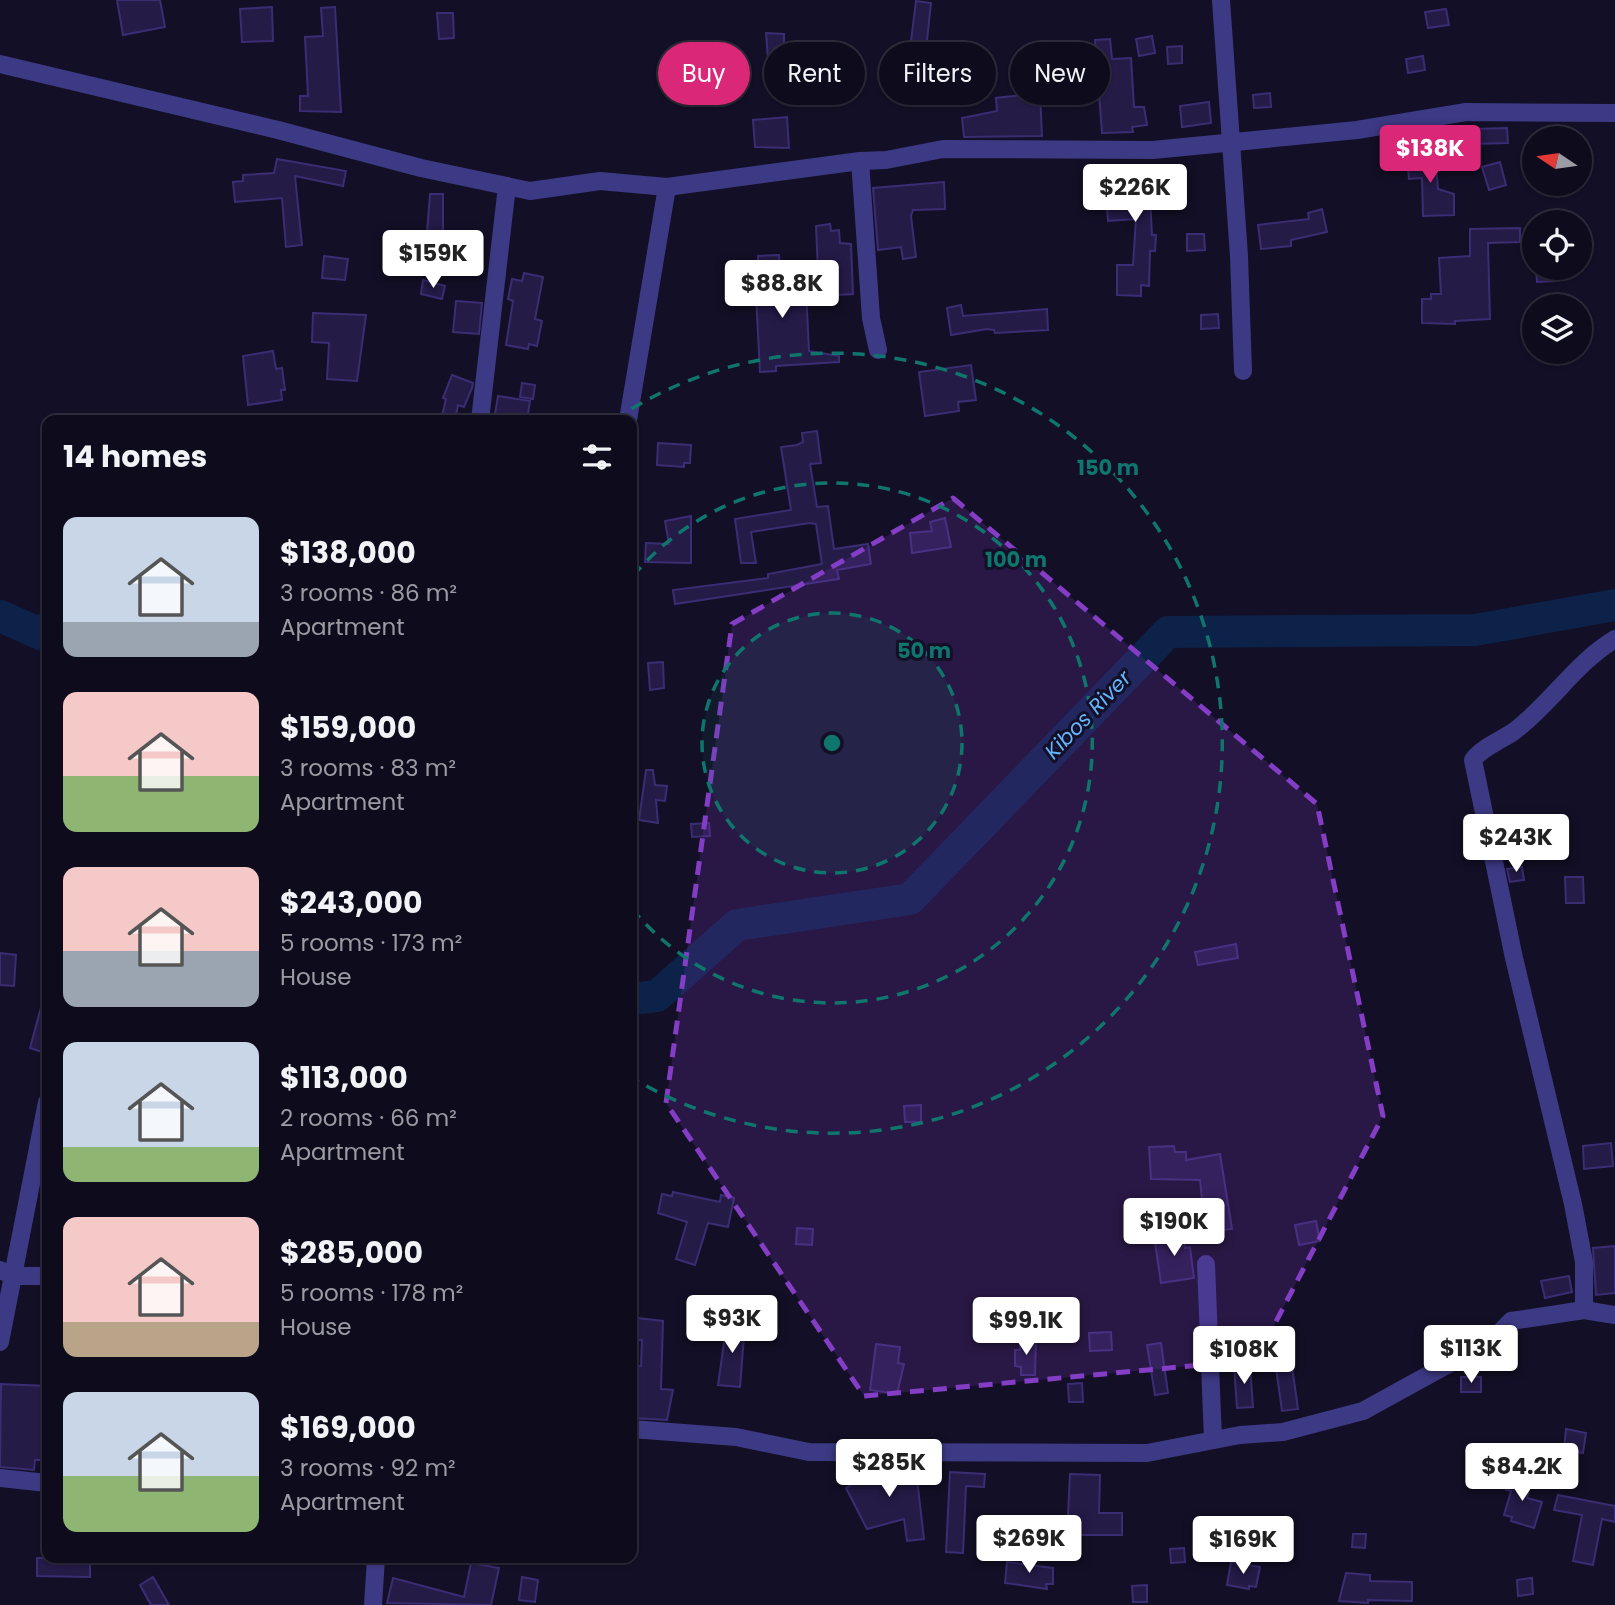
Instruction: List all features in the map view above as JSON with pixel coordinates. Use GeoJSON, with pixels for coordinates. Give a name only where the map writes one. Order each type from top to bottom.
{"type":"FeatureCollection","features":[{"type":"Feature","properties":{"kind":"street"},"geometry":{"type":"LineString","coordinates":[[1221,0],[1239,256],[1243,371]]}},
{"type":"Feature","properties":{"kind":"street"},"geometry":{"type":"LineString","coordinates":[[0,64],[265,127],[421,168],[530,191],[600,181],[667,187],[860,161],[887,160],[943,149],[1153,149],[1356,130],[1466,112],[1615,113]]}},
{"type":"Feature","properties":{"kind":"street"},"geometry":{"type":"LineString","coordinates":[[860,161],[871,318],[878,350]]}},
{"type":"Feature","properties":{"kind":"street"},"geometry":{"type":"LineString","coordinates":[[481,415],[507,186]]}},
{"type":"Feature","properties":{"kind":"street"},"geometry":{"type":"LineString","coordinates":[[629,415],[667,187]]}},
{"type":"Feature","properties":{"kind":"street"},"geometry":{"type":"LineString","coordinates":[[1584,1310],[1584,1262],[1573,1204],[1514,958],[1472,760],[1514,731],[1548,701],[1582,662],[1615,639]]}},
{"type":"Feature","properties":{"kind":"street"},"geometry":{"type":"LineString","coordinates":[[0,1342],[7,1273],[42,1123]]}},
{"type":"Feature","properties":{"kind":"street"},"geometry":{"type":"LineString","coordinates":[[1206,1264],[1213,1440]]}},
{"type":"Feature","properties":{"kind":"street"},"geometry":{"type":"LineString","coordinates":[[7,1273],[42,1276]]}},
{"type":"Feature","properties":{"kind":"street"},"geometry":{"type":"LineString","coordinates":[[637,1429],[736,1437],[809,1452],[1147,1453],[1213,1440],[1283,1432],[1363,1411],[1492,1340],[1511,1321],[1584,1310],[1615,1315]]}},
{"type":"Feature","properties":{"kind":"street"},"geometry":{"type":"LineString","coordinates":[[0,1478],[42,1482]]}},
{"type":"Feature","properties":{"kind":"street"},"geometry":{"type":"LineString","coordinates":[[373,1605],[376,1563]]}},
{"type":"Feature","properties":{"kind":"highlighted area"},"geometry":{"type":"Polygon","coordinates":[[[953,498],[1317,804],[1383,1116],[1256,1360],[864,1396],[666,1103],[732,624],[953,498]]]}},
{"type":"Feature","properties":{"kind":"building"},"geometry":{"type":"Polygon","coordinates":[[[117,0],[160,0],[165,27],[123,35],[117,0]]]}},
{"type":"Feature","properties":{"kind":"building"},"geometry":{"type":"Polygon","coordinates":[[[916,1],[931,3],[927,42],[911,42],[916,1]]]}},
{"type":"Feature","properties":{"kind":"building"},"geometry":{"type":"Polygon","coordinates":[[[272,7],[273,41],[242,42],[240,9],[272,7]]]}},
{"type":"Feature","properties":{"kind":"building"},"geometry":{"type":"Polygon","coordinates":[[[335,7],[341,112],[300,111],[300,96],[308,96],[305,37],[323,36],[321,8],[335,7]]]}},
{"type":"Feature","properties":{"kind":"building"},"geometry":{"type":"Polygon","coordinates":[[[1446,9],[1449,25],[1428,28],[1425,12],[1446,9]]]}},
{"type":"Feature","properties":{"kind":"building"},"geometry":{"type":"Polygon","coordinates":[[[437,13],[453,13],[454,38],[439,39],[437,13]]]}},
{"type":"Feature","properties":{"kind":"building"},"geometry":{"type":"Polygon","coordinates":[[[766,33],[784,34],[784,42],[767,42],[766,33]]]}},
{"type":"Feature","properties":{"kind":"building"},"geometry":{"type":"Polygon","coordinates":[[[1152,36],[1155,53],[1139,56],[1136,39],[1152,36]]]}},
{"type":"Feature","properties":{"kind":"building"},"geometry":{"type":"Polygon","coordinates":[[[1110,39],[1112,59],[1131,58],[1134,107],[1144,107],[1147,125],[1132,127],[1133,132],[1102,133],[1100,105],[1110,105],[1110,42],[1095,40],[1110,39]]]}},
{"type":"Feature","properties":{"kind":"building"},"geometry":{"type":"Polygon","coordinates":[[[1182,46],[1182,63],[1168,64],[1167,47],[1182,46]]]}},
{"type":"Feature","properties":{"kind":"building"},"geometry":{"type":"Polygon","coordinates":[[[1423,56],[1425,70],[1408,73],[1406,59],[1423,56]]]}},
{"type":"Feature","properties":{"kind":"building"},"geometry":{"type":"Polygon","coordinates":[[[1270,93],[1271,107],[1254,108],[1253,95],[1270,93]]]}},
{"type":"Feature","properties":{"kind":"building"},"geometry":{"type":"Polygon","coordinates":[[[1010,96],[1010,105],[1041,105],[1042,136],[964,137],[962,118],[997,111],[996,98],[1010,96]]]}},
{"type":"Feature","properties":{"kind":"building"},"geometry":{"type":"Polygon","coordinates":[[[1209,102],[1211,123],[1182,127],[1180,106],[1209,102]]]}},
{"type":"Feature","properties":{"kind":"building"},"geometry":{"type":"Polygon","coordinates":[[[787,117],[789,148],[755,147],[753,120],[787,117]]]}},
{"type":"Feature","properties":{"kind":"building"},"geometry":{"type":"Polygon","coordinates":[[[1507,128],[1508,143],[1472,144],[1472,129],[1507,128]]]}},
{"type":"Feature","properties":{"kind":"building"},"geometry":{"type":"Polygon","coordinates":[[[1429,150],[1429,156],[1435,155],[1438,189],[1454,194],[1454,215],[1423,216],[1422,178],[1409,179],[1407,157],[1416,156],[1416,151],[1429,150]]]}},
{"type":"Feature","properties":{"kind":"building"},"geometry":{"type":"Polygon","coordinates":[[[277,159],[346,171],[343,186],[295,176],[302,245],[286,247],[282,198],[235,202],[233,182],[243,181],[243,175],[274,173],[277,159]]]}},
{"type":"Feature","properties":{"kind":"building"},"geometry":{"type":"Polygon","coordinates":[[[1500,162],[1506,185],[1489,190],[1482,167],[1500,162]]]}},
{"type":"Feature","properties":{"kind":"building"},"geometry":{"type":"Polygon","coordinates":[[[1166,174],[1166,197],[1150,197],[1152,235],[1156,235],[1155,251],[1150,251],[1149,286],[1141,285],[1141,296],[1117,295],[1117,265],[1133,265],[1136,219],[1108,221],[1105,182],[1107,177],[1166,174]]]}},
{"type":"Feature","properties":{"kind":"building"},"geometry":{"type":"Polygon","coordinates":[[[944,182],[945,209],[913,210],[911,216],[916,257],[903,259],[901,247],[878,250],[873,188],[944,182]]]}},
{"type":"Feature","properties":{"kind":"building"},"geometry":{"type":"Polygon","coordinates":[[[430,194],[443,194],[443,246],[426,245],[430,194]]]}},
{"type":"Feature","properties":{"kind":"building"},"geometry":{"type":"Polygon","coordinates":[[[1322,209],[1327,232],[1291,240],[1291,246],[1261,249],[1258,225],[1309,219],[1308,213],[1322,209]]]}},
{"type":"Feature","properties":{"kind":"building"},"geometry":{"type":"Polygon","coordinates":[[[830,224],[831,231],[839,230],[840,243],[851,244],[853,294],[819,296],[816,226],[830,224]]]}},
{"type":"Feature","properties":{"kind":"building"},"geometry":{"type":"Polygon","coordinates":[[[1520,228],[1520,242],[1488,243],[1490,319],[1455,321],[1455,324],[1422,323],[1422,299],[1431,299],[1431,294],[1441,294],[1439,258],[1470,256],[1470,229],[1520,228]]]}},
{"type":"Feature","properties":{"kind":"building"},"geometry":{"type":"Polygon","coordinates":[[[1187,234],[1204,234],[1205,250],[1187,251],[1187,234]]]}},
{"type":"Feature","properties":{"kind":"building"},"geometry":{"type":"Polygon","coordinates":[[[779,255],[781,288],[806,289],[809,351],[839,356],[839,362],[776,366],[776,371],[760,372],[755,277],[751,277],[750,261],[758,261],[758,256],[779,255]]]}},
{"type":"Feature","properties":{"kind":"building"},"geometry":{"type":"Polygon","coordinates":[[[324,256],[348,259],[345,280],[322,278],[324,256]]]}},
{"type":"Feature","properties":{"kind":"building"},"geometry":{"type":"Polygon","coordinates":[[[524,273],[543,277],[535,319],[542,321],[537,346],[529,344],[528,349],[506,345],[513,301],[508,299],[512,279],[522,281],[524,273]]]}},
{"type":"Feature","properties":{"kind":"building"},"geometry":{"type":"Polygon","coordinates":[[[423,280],[445,286],[442,299],[421,294],[423,280]]]}},
{"type":"Feature","properties":{"kind":"building"},"geometry":{"type":"Polygon","coordinates":[[[456,301],[482,303],[479,334],[453,332],[456,301]]]}},
{"type":"Feature","properties":{"kind":"building"},"geometry":{"type":"Polygon","coordinates":[[[961,305],[963,316],[1047,309],[1048,330],[995,333],[994,330],[987,329],[951,335],[947,308],[961,305]]]}},
{"type":"Feature","properties":{"kind":"building"},"geometry":{"type":"Polygon","coordinates":[[[313,313],[366,315],[357,381],[327,379],[329,343],[312,342],[313,313]]]}},
{"type":"Feature","properties":{"kind":"building"},"geometry":{"type":"Polygon","coordinates":[[[1218,314],[1219,328],[1201,329],[1201,315],[1218,314]]]}},
{"type":"Feature","properties":{"kind":"building"},"geometry":{"type":"Polygon","coordinates":[[[273,351],[276,369],[282,368],[285,390],[281,390],[282,400],[248,405],[243,356],[273,351]]]}},
{"type":"Feature","properties":{"kind":"building"},"geometry":{"type":"Polygon","coordinates":[[[971,365],[976,400],[958,402],[959,411],[925,416],[919,372],[971,365]]]}},
{"type":"Feature","properties":{"kind":"building"},"geometry":{"type":"Polygon","coordinates":[[[452,375],[473,383],[464,407],[458,405],[456,415],[442,415],[446,399],[443,398],[452,375]]]}},
{"type":"Feature","properties":{"kind":"building"},"geometry":{"type":"Polygon","coordinates":[[[522,383],[535,385],[533,399],[520,397],[522,383]]]}},
{"type":"Feature","properties":{"kind":"building"},"geometry":{"type":"Polygon","coordinates":[[[498,396],[530,401],[528,415],[495,415],[498,396]]]}},
{"type":"Feature","properties":{"kind":"building"},"geometry":{"type":"Polygon","coordinates":[[[817,431],[821,463],[810,464],[817,507],[828,506],[834,549],[868,544],[871,564],[837,570],[839,579],[675,604],[673,590],[768,578],[768,574],[822,564],[816,524],[810,523],[751,532],[756,563],[741,563],[735,519],[791,510],[781,447],[797,445],[803,442],[802,433],[817,431]]]}},
{"type":"Feature","properties":{"kind":"building"},"geometry":{"type":"Polygon","coordinates":[[[658,443],[691,445],[690,463],[684,463],[684,467],[657,465],[658,443]]]}},
{"type":"Feature","properties":{"kind":"building"},"geometry":{"type":"Polygon","coordinates":[[[691,516],[691,563],[645,562],[646,543],[669,544],[665,521],[691,516]]]}},
{"type":"Feature","properties":{"kind":"building"},"geometry":{"type":"Polygon","coordinates":[[[945,518],[951,547],[912,553],[910,533],[932,531],[930,522],[945,518]]]}},
{"type":"Feature","properties":{"kind":"building"},"geometry":{"type":"Polygon","coordinates":[[[663,662],[664,688],[650,690],[648,663],[663,662]]]}},
{"type":"Feature","properties":{"kind":"building"},"geometry":{"type":"Polygon","coordinates":[[[646,770],[653,770],[655,785],[667,786],[665,801],[656,800],[658,823],[639,820],[646,770]]]}},
{"type":"Feature","properties":{"kind":"building"},"geometry":{"type":"Polygon","coordinates":[[[709,823],[710,836],[692,837],[691,824],[709,823]]]}},
{"type":"Feature","properties":{"kind":"building"},"geometry":{"type":"Polygon","coordinates":[[[1522,867],[1524,880],[1510,882],[1507,869],[1522,867]]]}},
{"type":"Feature","properties":{"kind":"building"},"geometry":{"type":"Polygon","coordinates":[[[1565,877],[1583,877],[1584,903],[1566,903],[1565,877]]]}},
{"type":"Feature","properties":{"kind":"building"},"geometry":{"type":"Polygon","coordinates":[[[1236,944],[1238,958],[1198,965],[1195,952],[1236,944]]]}},
{"type":"Feature","properties":{"kind":"building"},"geometry":{"type":"Polygon","coordinates":[[[0,953],[16,955],[14,986],[0,985],[0,953]]]}},
{"type":"Feature","properties":{"kind":"building"},"geometry":{"type":"Polygon","coordinates":[[[42,1004],[42,1052],[30,1048],[42,1004]]]}},
{"type":"Feature","properties":{"kind":"building"},"geometry":{"type":"Polygon","coordinates":[[[921,1105],[921,1122],[905,1122],[904,1106],[921,1105]]]}},
{"type":"Feature","properties":{"kind":"building"},"geometry":{"type":"Polygon","coordinates":[[[1611,1143],[1613,1166],[1584,1169],[1583,1146],[1611,1143]]]}},
{"type":"Feature","properties":{"kind":"building"},"geometry":{"type":"Polygon","coordinates":[[[1174,1146],[1175,1152],[1186,1152],[1186,1160],[1220,1154],[1232,1229],[1217,1231],[1213,1199],[1202,1200],[1200,1180],[1151,1179],[1149,1147],[1174,1146]]]}},
{"type":"Feature","properties":{"kind":"building"},"geometry":{"type":"Polygon","coordinates":[[[673,1192],[720,1202],[721,1195],[734,1198],[728,1227],[708,1223],[695,1265],[676,1259],[687,1222],[658,1213],[662,1194],[672,1196],[673,1192]]]}},
{"type":"Feature","properties":{"kind":"building"},"geometry":{"type":"Polygon","coordinates":[[[1316,1221],[1320,1241],[1299,1245],[1295,1225],[1316,1221]]]}},
{"type":"Feature","properties":{"kind":"building"},"geometry":{"type":"Polygon","coordinates":[[[797,1228],[813,1229],[812,1245],[796,1244],[797,1228]]]}},
{"type":"Feature","properties":{"kind":"building"},"geometry":{"type":"Polygon","coordinates":[[[1183,1232],[1185,1248],[1190,1247],[1194,1278],[1161,1283],[1154,1236],[1183,1232]]]}},
{"type":"Feature","properties":{"kind":"building"},"geometry":{"type":"Polygon","coordinates":[[[1615,1246],[1615,1293],[1596,1295],[1593,1248],[1615,1246]]]}},
{"type":"Feature","properties":{"kind":"building"},"geometry":{"type":"Polygon","coordinates":[[[1569,1276],[1572,1292],[1545,1298],[1541,1281],[1569,1276]]]}},
{"type":"Feature","properties":{"kind":"building"},"geometry":{"type":"Polygon","coordinates":[[[637,1318],[663,1321],[661,1389],[673,1390],[667,1420],[637,1418],[637,1366],[641,1366],[642,1340],[637,1340],[637,1318]]]}},
{"type":"Feature","properties":{"kind":"building"},"geometry":{"type":"Polygon","coordinates":[[[727,1321],[745,1324],[740,1387],[718,1385],[727,1321]]]}},
{"type":"Feature","properties":{"kind":"building"},"geometry":{"type":"Polygon","coordinates":[[[1111,1332],[1112,1350],[1090,1351],[1089,1333],[1111,1332]]]}},
{"type":"Feature","properties":{"kind":"building"},"geometry":{"type":"Polygon","coordinates":[[[1020,1340],[1036,1340],[1035,1375],[1021,1375],[1021,1367],[1015,1366],[1015,1350],[1020,1350],[1020,1340]]]}},
{"type":"Feature","properties":{"kind":"building"},"geometry":{"type":"Polygon","coordinates":[[[1161,1343],[1168,1393],[1155,1395],[1147,1345],[1161,1343]]]}},
{"type":"Feature","properties":{"kind":"building"},"geometry":{"type":"Polygon","coordinates":[[[876,1344],[900,1347],[898,1363],[904,1364],[897,1394],[870,1390],[876,1344]]]}},
{"type":"Feature","properties":{"kind":"building"},"geometry":{"type":"Polygon","coordinates":[[[1291,1359],[1298,1409],[1282,1411],[1275,1361],[1291,1359]]]}},
{"type":"Feature","properties":{"kind":"building"},"geometry":{"type":"Polygon","coordinates":[[[1250,1365],[1253,1407],[1237,1408],[1234,1366],[1250,1365]]]}},
{"type":"Feature","properties":{"kind":"building"},"geometry":{"type":"Polygon","coordinates":[[[1461,1377],[1481,1377],[1481,1392],[1461,1392],[1461,1377]]]}},
{"type":"Feature","properties":{"kind":"building"},"geometry":{"type":"Polygon","coordinates":[[[1082,1383],[1083,1402],[1069,1402],[1068,1384],[1082,1383]]]}},
{"type":"Feature","properties":{"kind":"building"},"geometry":{"type":"Polygon","coordinates":[[[1,1384],[42,1386],[42,1460],[35,1460],[34,1470],[0,1467],[1,1384]]]}},
{"type":"Feature","properties":{"kind":"building"},"geometry":{"type":"Polygon","coordinates":[[[1566,1429],[1586,1433],[1583,1453],[1564,1450],[1566,1429]]]}},
{"type":"Feature","properties":{"kind":"building"},"geometry":{"type":"Polygon","coordinates":[[[1488,1452],[1504,1459],[1497,1476],[1481,1468],[1488,1452]]]}},
{"type":"Feature","properties":{"kind":"building"},"geometry":{"type":"Polygon","coordinates":[[[904,1464],[906,1471],[916,1470],[924,1539],[907,1541],[904,1519],[867,1529],[846,1488],[876,1469],[904,1464]]]}},
{"type":"Feature","properties":{"kind":"building"},"geometry":{"type":"Polygon","coordinates":[[[950,1472],[985,1474],[984,1487],[966,1486],[963,1553],[946,1552],[950,1472]]]}},
{"type":"Feature","properties":{"kind":"building"},"geometry":{"type":"Polygon","coordinates":[[[1070,1474],[1100,1475],[1099,1513],[1122,1513],[1122,1535],[1067,1535],[1070,1474]]]}},
{"type":"Feature","properties":{"kind":"building"},"geometry":{"type":"Polygon","coordinates":[[[1509,1476],[1531,1481],[1527,1498],[1542,1502],[1534,1528],[1511,1521],[1512,1517],[1504,1515],[1511,1491],[1506,1490],[1509,1476]]]}},
{"type":"Feature","properties":{"kind":"building"},"geometry":{"type":"Polygon","coordinates":[[[1558,1495],[1615,1506],[1615,1522],[1602,1519],[1593,1565],[1573,1561],[1582,1515],[1554,1510],[1558,1495]]]}},
{"type":"Feature","properties":{"kind":"building"},"geometry":{"type":"Polygon","coordinates":[[[1353,1534],[1366,1534],[1365,1548],[1352,1547],[1353,1534]]]}},
{"type":"Feature","properties":{"kind":"building"},"geometry":{"type":"Polygon","coordinates":[[[1184,1548],[1185,1562],[1171,1563],[1170,1549],[1184,1548]]]}},
{"type":"Feature","properties":{"kind":"building"},"geometry":{"type":"Polygon","coordinates":[[[37,1558],[42,1558],[42,1563],[90,1563],[90,1577],[37,1576],[37,1558]]]}},
{"type":"Feature","properties":{"kind":"building"},"geometry":{"type":"Polygon","coordinates":[[[1007,1562],[1053,1568],[1053,1584],[1046,1584],[1047,1589],[1005,1583],[1007,1562]]]}},
{"type":"Feature","properties":{"kind":"building"},"geometry":{"type":"Polygon","coordinates":[[[1231,1562],[1260,1567],[1256,1587],[1249,1586],[1249,1589],[1227,1585],[1231,1562]]]}},
{"type":"Feature","properties":{"kind":"building"},"geometry":{"type":"Polygon","coordinates":[[[471,1563],[499,1568],[491,1605],[387,1603],[393,1578],[464,1597],[471,1563]]]}},
{"type":"Feature","properties":{"kind":"building"},"geometry":{"type":"Polygon","coordinates":[[[1346,1573],[1370,1575],[1370,1581],[1412,1582],[1412,1601],[1339,1601],[1346,1573]]]}},
{"type":"Feature","properties":{"kind":"building"},"geometry":{"type":"Polygon","coordinates":[[[153,1577],[169,1605],[151,1605],[140,1585],[153,1577]]]}},
{"type":"Feature","properties":{"kind":"building"},"geometry":{"type":"Polygon","coordinates":[[[522,1577],[538,1580],[535,1602],[519,1600],[522,1577]]]}},
{"type":"Feature","properties":{"kind":"building"},"geometry":{"type":"Polygon","coordinates":[[[1532,1578],[1533,1594],[1518,1596],[1517,1580],[1532,1578]]]}},
{"type":"Feature","properties":{"kind":"building"},"geometry":{"type":"Polygon","coordinates":[[[1147,1585],[1147,1602],[1133,1602],[1132,1586],[1147,1585]]]}},
{"type":"Feature","properties":{"kind":"waterway","name":"Kibos River"},"geometry":{"type":"LineString","coordinates":[[637,998],[657,996],[737,925],[910,899],[1168,632],[1475,630],[1615,605]]}},
{"type":"Feature","properties":{"kind":"waterway","name":"Kibos River"},"geometry":{"type":"LineString","coordinates":[[0,616],[42,635]]}}]}
